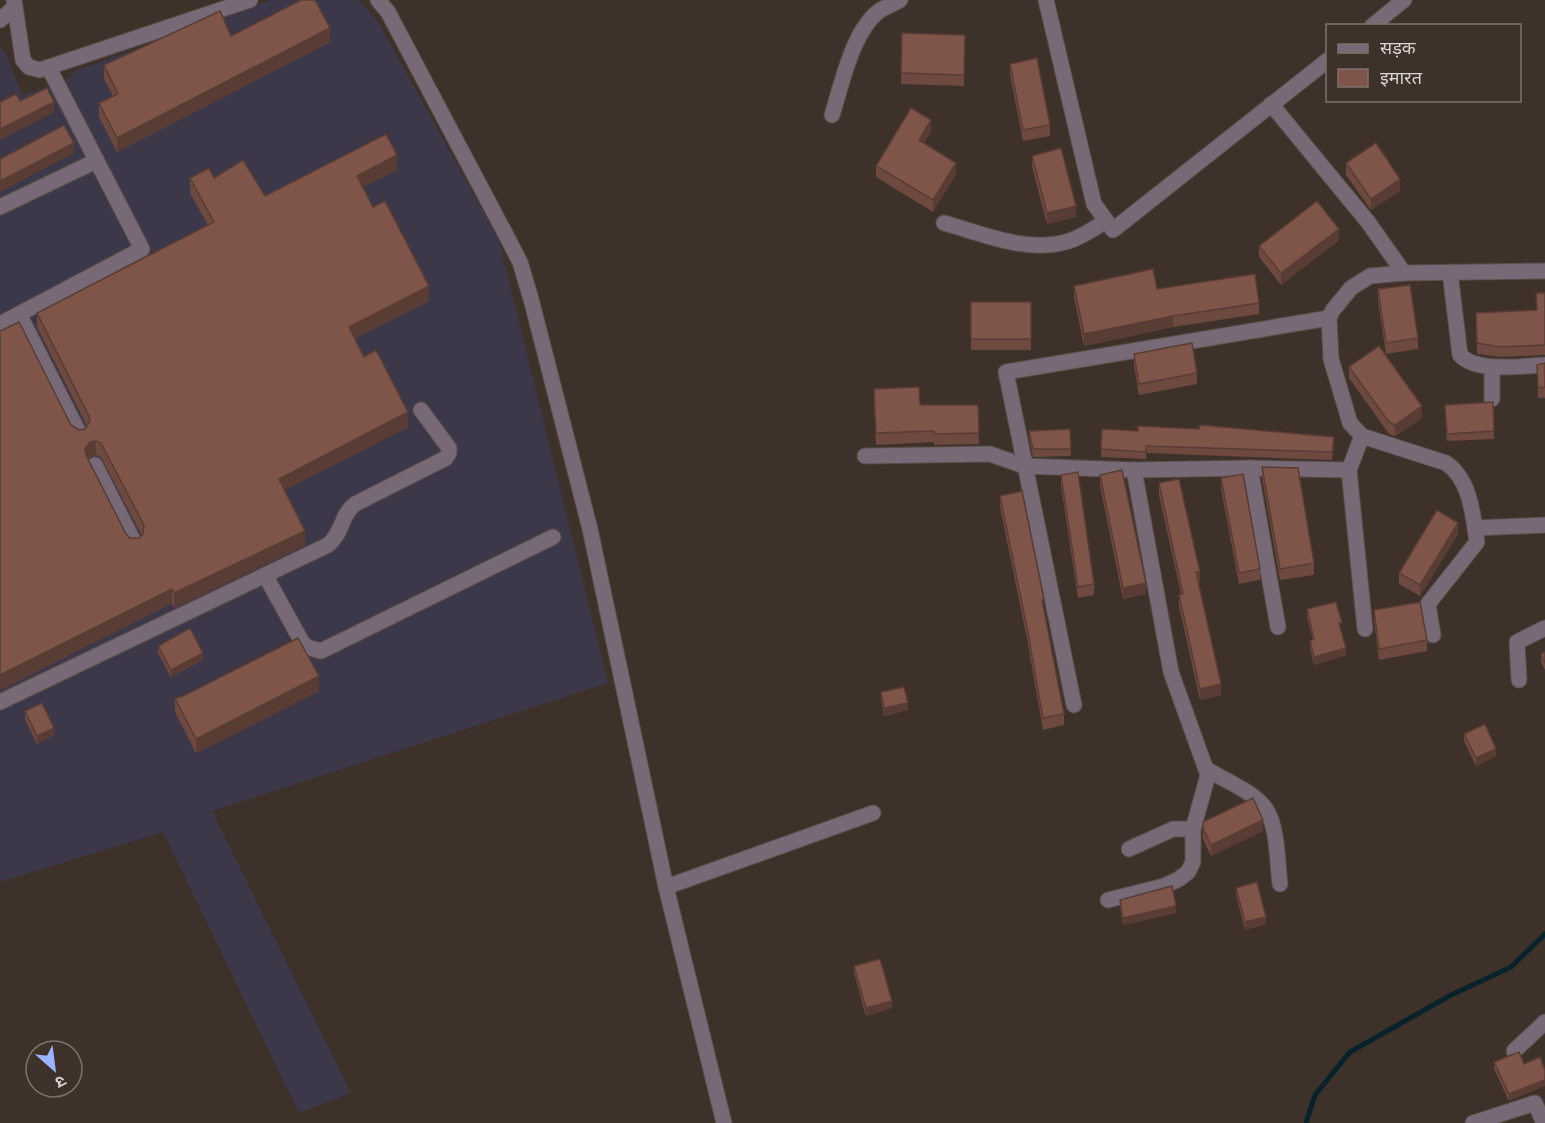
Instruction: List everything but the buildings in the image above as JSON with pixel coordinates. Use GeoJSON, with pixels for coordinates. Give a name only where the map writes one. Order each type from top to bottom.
{"type":"FeatureCollection","features":[{"type":"Feature","properties":{"kind":"street"},"geometry":{"type":"LineString","coordinates":[[14,4],[23,60],[29,67],[40,70],[250,0]]}},
{"type":"Feature","properties":{"kind":"street"},"geometry":{"type":"LineString","coordinates":[[378,0],[388,12],[520,262],[590,530],[666,887],[724,1123]]}},
{"type":"Feature","properties":{"kind":"street"},"geometry":{"type":"LineString","coordinates":[[832,115],[855,45],[864,28],[879,11],[900,0]]}},
{"type":"Feature","properties":{"kind":"street"},"geometry":{"type":"LineString","coordinates":[[1046,0],[1094,204],[1113,230],[1326,62]]}},
{"type":"Feature","properties":{"kind":"street"},"geometry":{"type":"LineString","coordinates":[[1374,24],[1404,0]]}},
{"type":"Feature","properties":{"kind":"street"},"geometry":{"type":"LineString","coordinates":[[0,20],[14,4]]}},
{"type":"Feature","properties":{"kind":"street"},"geometry":{"type":"LineString","coordinates":[[0,324],[142,249],[49,68]]}},
{"type":"Feature","properties":{"kind":"street"},"geometry":{"type":"LineString","coordinates":[[1271,104],[1368,222],[1404,273]]}},
{"type":"Feature","properties":{"kind":"street"},"geometry":{"type":"LineString","coordinates":[[0,207],[96,161]]}},
{"type":"Feature","properties":{"kind":"street"},"geometry":{"type":"LineString","coordinates":[[944,223],[1024,245],[1048,245],[1070,241],[1106,221]]}},
{"type":"Feature","properties":{"kind":"street"},"geometry":{"type":"LineString","coordinates":[[1450,272],[1460,355],[1465,361],[1492,367],[1545,365]]}},
{"type":"Feature","properties":{"kind":"street"},"geometry":{"type":"LineString","coordinates":[[1433,635],[1428,604],[1477,542],[1465,483],[1457,470],[1446,463],[1362,436],[1350,423],[1331,359],[1329,318],[1351,288],[1370,276],[1404,273],[1545,272]]}},
{"type":"Feature","properties":{"kind":"street"},"geometry":{"type":"LineString","coordinates":[[19,314],[80,435]]}},
{"type":"Feature","properties":{"kind":"street"},"geometry":{"type":"LineString","coordinates":[[1074,705],[1006,372],[1329,318]]}},
{"type":"Feature","properties":{"kind":"street"},"geometry":{"type":"LineString","coordinates":[[1492,367],[1492,399]]}},
{"type":"Feature","properties":{"kind":"street"},"geometry":{"type":"LineString","coordinates":[[0,702],[328,545],[339,533],[348,511],[355,504],[446,458],[449,448],[422,410]]}},
{"type":"Feature","properties":{"kind":"street"},"geometry":{"type":"LineString","coordinates":[[1362,436],[1349,470],[1365,629]]}},
{"type":"Feature","properties":{"kind":"street"},"geometry":{"type":"LineString","coordinates":[[865,456],[990,454],[1024,466],[1134,470],[1250,468],[1349,470]]}},
{"type":"Feature","properties":{"kind":"street"},"geometry":{"type":"LineString","coordinates":[[95,465],[135,544]]}},
{"type":"Feature","properties":{"kind":"street"},"geometry":{"type":"LineString","coordinates":[[1250,468],[1278,627]]}},
{"type":"Feature","properties":{"kind":"street"},"geometry":{"type":"LineString","coordinates":[[1108,900],[1164,886],[1188,872],[1193,862],[1193,829],[1208,775],[1171,672],[1134,470]]}},
{"type":"Feature","properties":{"kind":"street"},"geometry":{"type":"LineString","coordinates":[[1475,528],[1545,525]]}},
{"type":"Feature","properties":{"kind":"street"},"geometry":{"type":"LineString","coordinates":[[265,575],[296,642],[321,651],[554,537]]}},
{"type":"Feature","properties":{"kind":"street"},"geometry":{"type":"LineString","coordinates":[[1519,680],[1517,642],[1545,628]]}},
{"type":"Feature","properties":{"kind":"street"},"geometry":{"type":"LineString","coordinates":[[1206,769],[1256,798],[1266,809],[1272,821],[1280,884]]}},
{"type":"Feature","properties":{"kind":"street"},"geometry":{"type":"LineString","coordinates":[[666,887],[873,813]]}},
{"type":"Feature","properties":{"kind":"street"},"geometry":{"type":"LineString","coordinates":[[1129,849],[1173,829],[1193,829]]}},
{"type":"Feature","properties":{"kind":"street"},"geometry":{"type":"LineString","coordinates":[[1514,1051],[1545,1022]]}},
{"type":"Feature","properties":{"kind":"street"},"geometry":{"type":"LineString","coordinates":[[1473,1123],[1535,1103],[1544,1123]]}},
{"type":"Feature","properties":{"kind":"shaded area"},"geometry":{"type":"Polygon","coordinates":[[[271,0],[359,0],[377,20],[499,240],[608,683],[212,811],[351,1093],[299,1113],[163,832],[0,882],[0,47],[5,52],[22,95],[57,84],[70,77],[75,71],[271,0]]]}},
{"type":"Feature","properties":{"kind":"waterway"},"geometry":{"type":"LineString","coordinates":[[1306,1123],[1315,1095],[1350,1052],[1451,995],[1511,967],[1545,934]]}}]}
